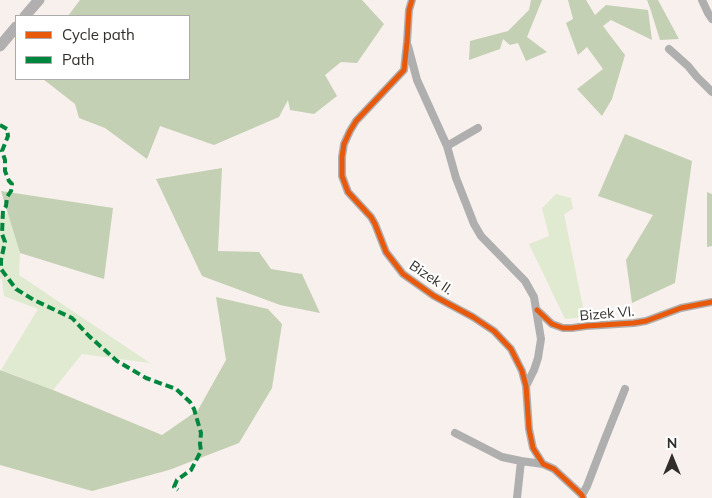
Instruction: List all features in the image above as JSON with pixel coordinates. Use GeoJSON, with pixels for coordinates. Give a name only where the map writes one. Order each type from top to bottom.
{"type":"FeatureCollection","features":[{"type":"Feature","properties":{"kind":"street"},"geometry":{"type":"LineString","coordinates":[[26,15],[39,0]]}},
{"type":"Feature","properties":{"kind":"street","name":"Bizek II."},"geometry":{"type":"LineString","coordinates":[[412,0],[409,10],[404,70],[356,121],[344,144],[342,176],[348,192],[371,217],[386,252],[403,274],[434,296],[473,317],[494,331],[511,350],[522,371],[526,386],[529,429],[533,448],[543,464],[554,469],[583,497],[625,389]]}},
{"type":"Feature","properties":{"kind":"street"},"geometry":{"type":"LineString","coordinates":[[702,0],[712,19]]}},
{"type":"Feature","properties":{"kind":"street"},"geometry":{"type":"LineString","coordinates":[[0,46],[15,28]]}},
{"type":"Feature","properties":{"kind":"street"},"geometry":{"type":"LineString","coordinates":[[407,42],[417,80],[447,146],[456,178],[474,224],[481,236],[526,281],[534,297],[541,339],[534,370],[526,386]]}},
{"type":"Feature","properties":{"kind":"street"},"geometry":{"type":"LineString","coordinates":[[669,49],[712,92]]}},
{"type":"Feature","properties":{"kind":"street"},"geometry":{"type":"LineString","coordinates":[[447,146],[478,128]]}},
{"type":"Feature","properties":{"kind":"street","name":"Bizek VI."},"geometry":{"type":"LineString","coordinates":[[537,310],[552,324],[563,328],[572,328],[646,321],[681,308],[712,302]]}},
{"type":"Feature","properties":{"kind":"street"},"geometry":{"type":"LineString","coordinates":[[455,434],[502,457],[543,464]]}},
{"type":"Feature","properties":{"kind":"street"},"geometry":{"type":"LineString","coordinates":[[517,498],[521,461]]}},
{"type":"Feature","properties":{"kind":"green space"},"geometry":{"type":"Polygon","coordinates":[[[80,0],[362,0],[384,24],[357,63],[341,62],[325,75],[337,96],[314,114],[290,110],[288,100],[279,117],[214,145],[160,126],[147,159],[105,128],[79,118],[75,104],[44,80],[190,80],[190,15],[69,15],[80,0]]]}},
{"type":"Feature","properties":{"kind":"green space"},"geometry":{"type":"Polygon","coordinates":[[[531,0],[542,0],[527,37],[547,52],[526,61],[518,43],[510,45],[503,39],[500,49],[469,60],[470,41],[508,31],[529,10],[531,0]]]}},
{"type":"Feature","properties":{"kind":"green space"},"geometry":{"type":"Polygon","coordinates":[[[568,0],[586,0],[595,15],[606,5],[648,10],[652,40],[611,20],[603,26],[625,55],[612,99],[602,116],[577,89],[603,69],[587,47],[578,55],[566,23],[573,19],[568,0]]]}},
{"type":"Feature","properties":{"kind":"green space"},"geometry":{"type":"Polygon","coordinates":[[[647,0],[658,0],[679,39],[660,40],[647,0]]]}},
{"type":"Feature","properties":{"kind":"green space"},"geometry":{"type":"Polygon","coordinates":[[[625,134],[692,161],[675,283],[632,303],[626,260],[653,215],[598,196],[625,134]]]}},
{"type":"Feature","properties":{"kind":"green space"},"geometry":{"type":"Polygon","coordinates":[[[222,168],[218,251],[259,252],[271,269],[302,274],[320,313],[280,305],[202,276],[156,179],[222,168]]]}},
{"type":"Feature","properties":{"kind":"green space"},"geometry":{"type":"Polygon","coordinates":[[[1,191],[113,208],[104,279],[20,253],[1,191]]]}},
{"type":"Feature","properties":{"kind":"green space"},"geometry":{"type":"Polygon","coordinates":[[[707,192],[712,194],[712,246],[707,247],[707,192]]]}},
{"type":"Feature","properties":{"kind":"green space"},"geometry":{"type":"Polygon","coordinates":[[[556,194],[571,198],[573,209],[564,214],[585,317],[565,319],[529,244],[549,236],[542,208],[556,194]]]}},
{"type":"Feature","properties":{"kind":"green space"},"geometry":{"type":"Polygon","coordinates":[[[8,213],[20,253],[19,275],[150,363],[82,354],[53,390],[1,370],[38,309],[4,296],[2,279],[0,279],[0,216],[8,213]]]}},
{"type":"Feature","properties":{"kind":"green space"},"geometry":{"type":"Polygon","coordinates":[[[216,297],[268,309],[282,324],[272,388],[239,443],[169,470],[92,491],[0,465],[0,370],[162,435],[198,410],[226,360],[216,297]]]}},
{"type":"Feature","properties":{"kind":"marked path"},"geometry":{"type":"LineString","coordinates":[[0,125],[7,129],[8,136],[2,151],[5,160],[5,171],[12,184],[6,206],[3,210],[2,234],[5,242],[1,269],[16,289],[72,318],[117,361],[146,378],[176,389],[190,402],[201,433],[201,451],[191,470],[177,480],[174,487],[178,490]]}},
{"type":"Feature","properties":{"kind":"cycle path"},"geometry":{"type":"LineString","coordinates":[[412,0],[409,10],[404,70],[356,121],[350,131],[344,144],[342,176],[348,192],[371,217],[386,252],[403,274],[434,296],[473,317],[494,331],[511,349],[522,371],[526,386],[529,429],[533,448],[543,464],[554,469],[583,498]]}},
{"type":"Feature","properties":{"kind":"cycle path"},"geometry":{"type":"LineString","coordinates":[[537,310],[552,324],[563,328],[572,328],[646,321],[681,308],[712,302]]}}]}
